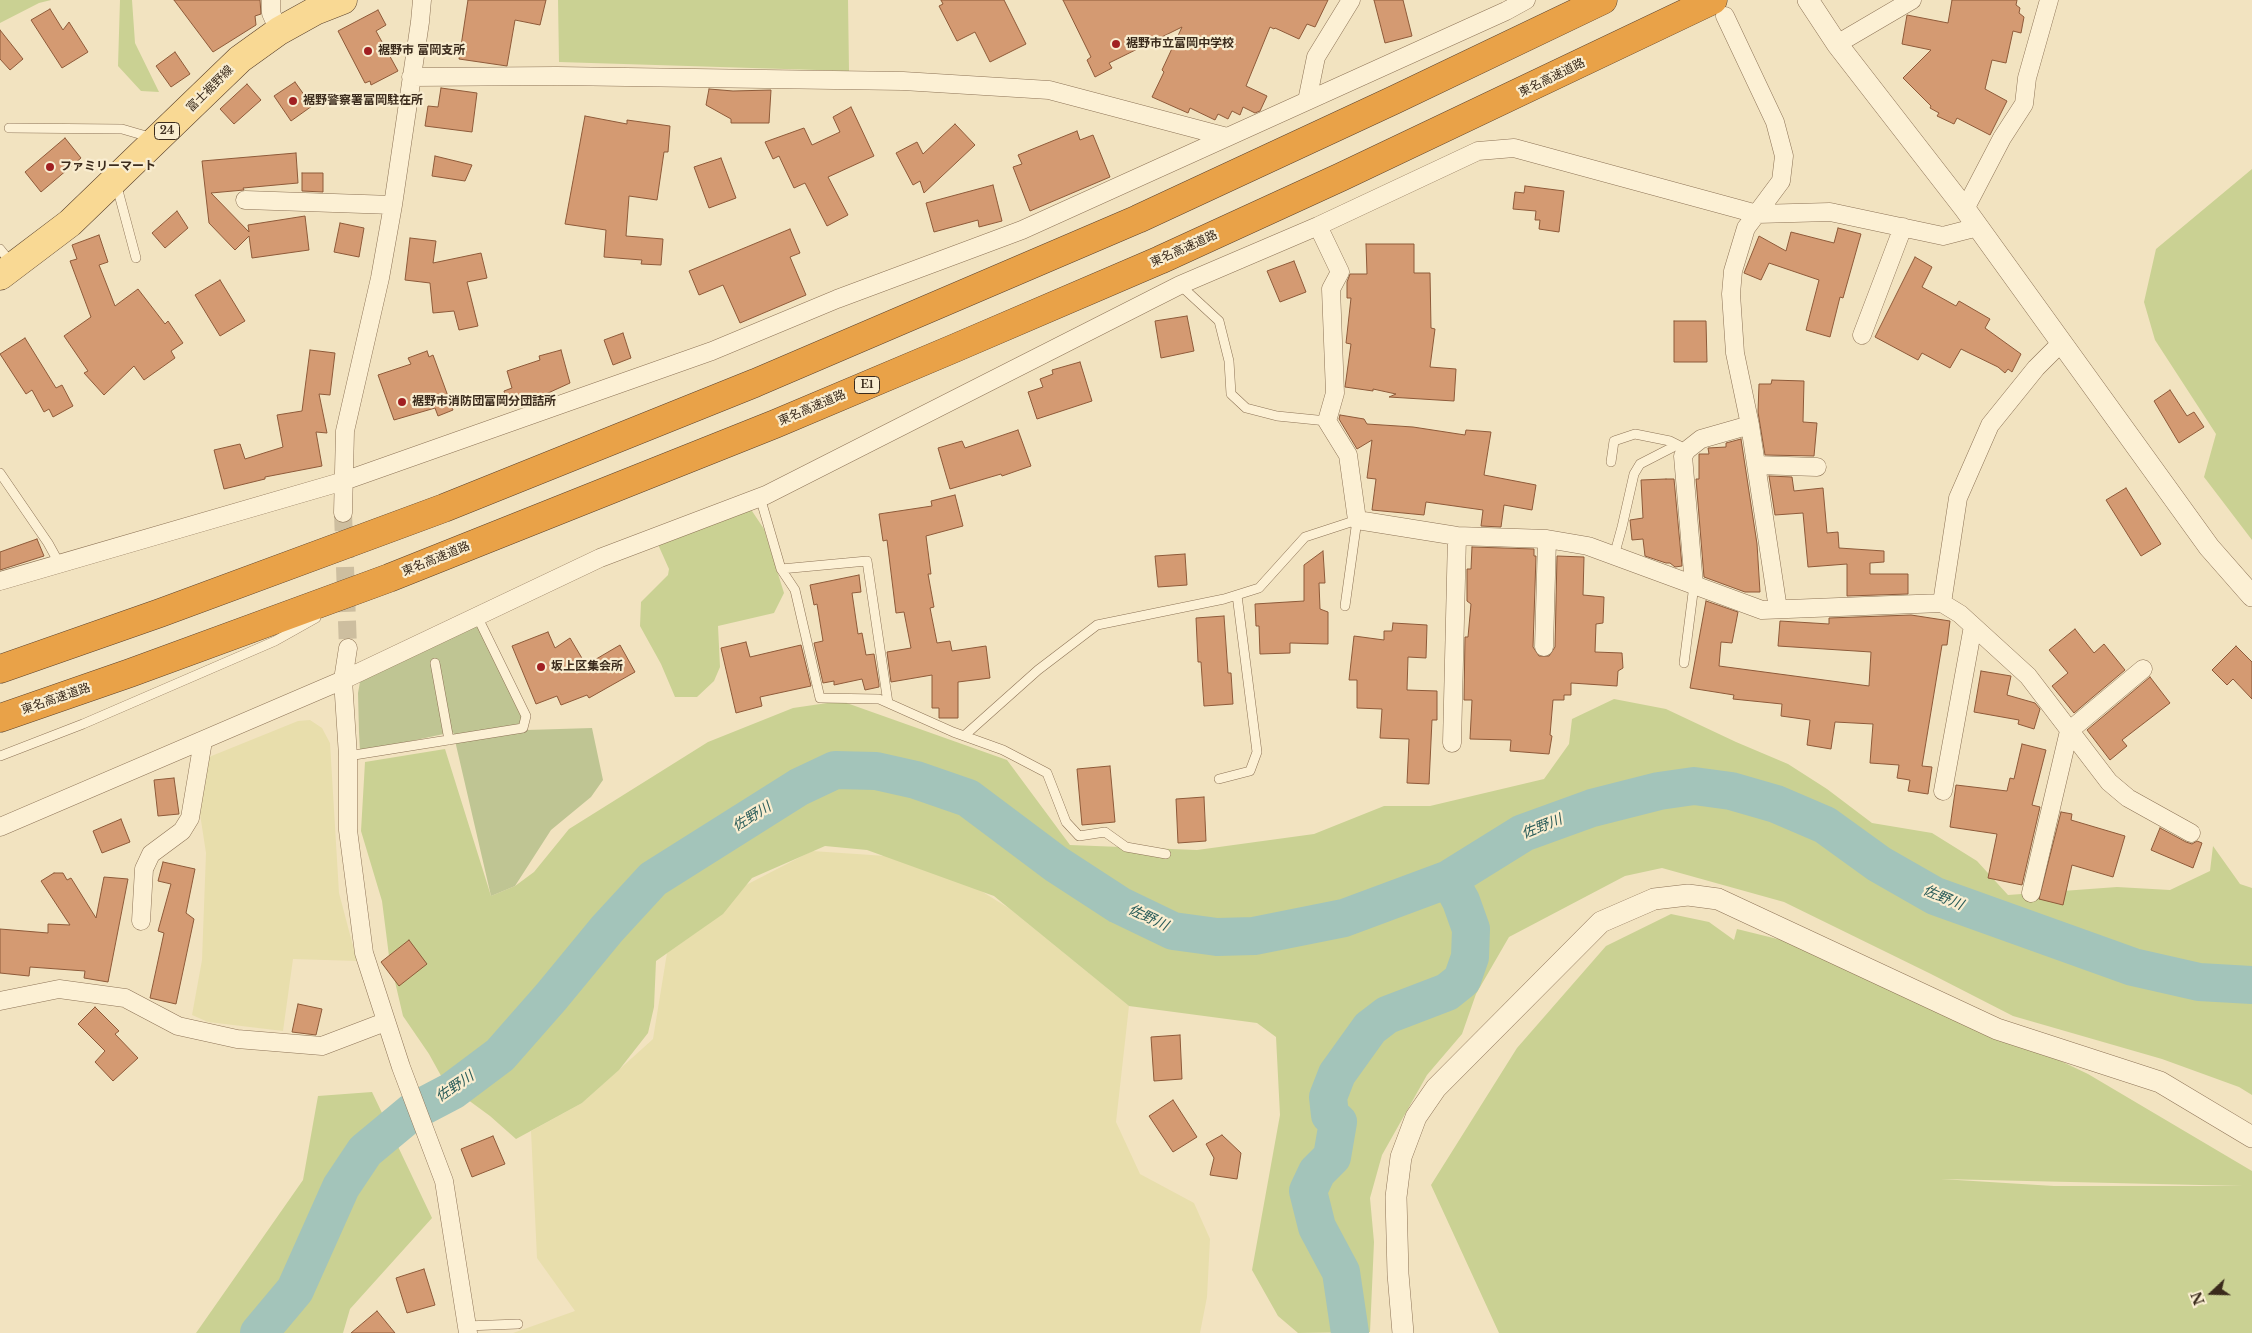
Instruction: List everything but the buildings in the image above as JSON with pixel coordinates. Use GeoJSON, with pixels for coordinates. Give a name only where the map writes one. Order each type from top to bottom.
{"type":"FeatureCollection","features":[{"type":"Feature","properties":{"kind":"highway"},"geometry":{"type":"LineString","coordinates":[[0,669],[160,613],[444,508],[764,379],[1146,215],[1394,100],[1603,0]]}},
{"type":"Feature","properties":{"kind":"highway","name":"東名高速道路"},"geometry":{"type":"LineString","coordinates":[[0,718],[130,673],[389,578],[775,424],[1160,260],[1457,124],[1719,8]]}},
{"type":"Feature","properties":{"kind":"main road","name":"富士裾野線"},"geometry":{"type":"LineString","coordinates":[[4,264],[70,223],[240,59],[279,31],[315,11],[343,0]]}},
{"type":"Feature","properties":{"kind":"street"},"geometry":{"type":"LineString","coordinates":[[271,0],[271,14],[279,31]]}},
{"type":"Feature","properties":{"kind":"street"},"geometry":{"type":"LineString","coordinates":[[343,513],[345,431],[380,278],[393,205],[422,0]]}},
{"type":"Feature","properties":{"kind":"street"},"geometry":{"type":"LineString","coordinates":[[1307,101],[1316,57],[1350,0]]}},
{"type":"Feature","properties":{"kind":"street"},"geometry":{"type":"LineString","coordinates":[[0,580],[344,481],[712,351],[837,298],[1022,230],[1506,11],[1526,0]]}},
{"type":"Feature","properties":{"kind":"street"},"geometry":{"type":"LineString","coordinates":[[1808,0],[1837,44],[1965,209],[2209,548],[2252,596]]}},
{"type":"Feature","properties":{"kind":"street"},"geometry":{"type":"LineString","coordinates":[[1837,44],[1912,0]]}},
{"type":"Feature","properties":{"kind":"street"},"geometry":{"type":"LineString","coordinates":[[1965,209],[2002,138],[2024,104],[2027,78],[2049,0]]}},
{"type":"Feature","properties":{"kind":"street"},"geometry":{"type":"LineString","coordinates":[[1719,8],[1775,122],[1784,156],[1781,182],[1746,228],[1733,271],[1732,294],[1735,353],[1750,425],[1778,609]]}},
{"type":"Feature","properties":{"kind":"street"},"geometry":{"type":"LineString","coordinates":[[411,77],[557,76],[903,81],[1049,90],[1227,138]]}},
{"type":"Feature","properties":{"kind":"street"},"geometry":{"type":"LineString","coordinates":[[0,827],[343,680],[600,558],[760,497],[1180,285],[1318,226],[1478,151],[1514,148],[1757,214],[1830,212],[1943,236],[1978,227]]}},
{"type":"Feature","properties":{"kind":"street"},"geometry":{"type":"LineString","coordinates":[[245,200],[393,205]]}},
{"type":"Feature","properties":{"kind":"street"},"geometry":{"type":"LineString","coordinates":[[1318,226],[1340,272],[1331,288],[1335,393],[1327,421],[1348,454],[1357,520],[1456,536],[1547,538],[1588,546],[1762,610],[1942,603],[1960,614],[2028,676],[2109,782],[2128,798],[2191,833]]}},
{"type":"Feature","properties":{"kind":"street"},"geometry":{"type":"LineString","coordinates":[[1862,335],[1903,227]]}},
{"type":"Feature","properties":{"kind":"street"},"geometry":{"type":"LineString","coordinates":[[1942,603],[1958,498],[1990,425],[2036,368],[2061,343]]}},
{"type":"Feature","properties":{"kind":"street"},"geometry":{"type":"LineString","coordinates":[[1694,585],[1682,447],[1701,439],[1750,425]]}},
{"type":"Feature","properties":{"kind":"street"},"geometry":{"type":"LineString","coordinates":[[1756,465],[1817,467]]}},
{"type":"Feature","properties":{"kind":"street"},"geometry":{"type":"LineString","coordinates":[[1452,743],[1456,536]]}},
{"type":"Feature","properties":{"kind":"street"},"geometry":{"type":"LineString","coordinates":[[1544,647],[1547,538]]}},
{"type":"Feature","properties":{"kind":"street"},"geometry":{"type":"LineString","coordinates":[[1943,791],[1973,626]]}},
{"type":"Feature","properties":{"kind":"street"},"geometry":{"type":"LineString","coordinates":[[348,648],[343,680],[348,756],[348,830],[364,953],[385,1022],[444,1181],[467,1329]]}},
{"type":"Feature","properties":{"kind":"street"},"geometry":{"type":"LineString","coordinates":[[2031,893],[2069,731],[2144,669]]}},
{"type":"Feature","properties":{"kind":"street"},"geometry":{"type":"LineString","coordinates":[[141,920],[144,868],[151,854],[182,831],[190,818],[203,741]]}},
{"type":"Feature","properties":{"kind":"street"},"geometry":{"type":"LineString","coordinates":[[1403,1333],[1398,1274],[1396,1198],[1401,1157],[1416,1117],[1436,1088],[1601,922],[1654,899],[1688,895],[1718,899],[1997,1029],[2160,1082],[2252,1137]]}},
{"type":"Feature","properties":{"kind":"street"},"geometry":{"type":"LineString","coordinates":[[0,1001],[59,989],[125,998],[178,1026],[237,1039],[322,1046],[385,1022]]}},
{"type":"Feature","properties":{"kind":"lane"},"geometry":{"type":"LineString","coordinates":[[9,128],[122,129],[158,140]]}},
{"type":"Feature","properties":{"kind":"lane"},"geometry":{"type":"LineString","coordinates":[[115,180],[136,258]]}},
{"type":"Feature","properties":{"kind":"lane"},"geometry":{"type":"LineString","coordinates":[[1180,285],[1219,321],[1229,361],[1231,394],[1246,408],[1276,416],[1327,421]]}},
{"type":"Feature","properties":{"kind":"lane"},"geometry":{"type":"LineString","coordinates":[[1611,462],[1614,441],[1635,434],[1670,441],[1682,447]]}},
{"type":"Feature","properties":{"kind":"lane"},"geometry":{"type":"LineString","coordinates":[[1614,556],[1634,474],[1640,464],[1682,447]]}},
{"type":"Feature","properties":{"kind":"lane"},"geometry":{"type":"LineString","coordinates":[[0,473],[48,543],[59,563]]}},
{"type":"Feature","properties":{"kind":"lane"},"geometry":{"type":"LineString","coordinates":[[760,497],[782,569],[795,590],[820,698],[879,699],[964,736],[1003,750],[1047,773],[1066,822],[1079,836],[1105,832],[1126,847],[1166,854]]}},
{"type":"Feature","properties":{"kind":"lane"},"geometry":{"type":"LineString","coordinates":[[964,736],[1038,670],[1097,625],[1237,595],[1259,588],[1305,537],[1357,520],[1345,606]]}},
{"type":"Feature","properties":{"kind":"lane"},"geometry":{"type":"LineString","coordinates":[[782,569],[867,561],[888,703]]}},
{"type":"Feature","properties":{"kind":"lane"},"geometry":{"type":"LineString","coordinates":[[0,756],[83,724],[275,640],[389,578]]}},
{"type":"Feature","properties":{"kind":"lane"},"geometry":{"type":"LineString","coordinates":[[1684,663],[1694,585]]}},
{"type":"Feature","properties":{"kind":"lane"},"geometry":{"type":"LineString","coordinates":[[1218,779],[1250,771],[1256,752],[1237,595]]}},
{"type":"Feature","properties":{"kind":"lane"},"geometry":{"type":"LineString","coordinates":[[27,649],[160,613]]}},
{"type":"Feature","properties":{"kind":"lane"},"geometry":{"type":"LineString","coordinates":[[348,756],[523,728],[526,716],[477,616]]}},
{"type":"Feature","properties":{"kind":"lane"},"geometry":{"type":"LineString","coordinates":[[435,663],[449,740]]}},
{"type":"Feature","properties":{"kind":"lane"},"geometry":{"type":"LineString","coordinates":[[467,1329],[518,1324]]}},
{"type":"Feature","properties":{"kind":"shaded area"},"geometry":{"type":"Polygon","coordinates":[[[310,720],[322,728],[330,743],[339,893],[357,961],[293,959],[283,1031],[208,1022],[192,1015],[202,960],[206,853],[200,814],[209,757],[298,721],[310,720]]]}},
{"type":"Feature","properties":{"kind":"shaded area"},"geometry":{"type":"Polygon","coordinates":[[[812,851],[930,859],[1010,909],[1129,1006],[1116,1122],[1140,1174],[1194,1203],[1210,1239],[1207,1297],[1200,1333],[513,1333],[575,1311],[537,1258],[531,1131],[582,1103],[653,1039],[667,953],[708,924],[746,885],[812,851]]]}},
{"type":"Feature","properties":{"kind":"green space"},"geometry":{"type":"Polygon","coordinates":[[[0,0],[51,0],[39,3],[0,23],[0,0]]]}},
{"type":"Feature","properties":{"kind":"green space"},"geometry":{"type":"Polygon","coordinates":[[[120,0],[132,0],[135,43],[159,92],[141,91],[118,66],[120,0]]]}},
{"type":"Feature","properties":{"kind":"green space"},"geometry":{"type":"Polygon","coordinates":[[[558,0],[848,0],[849,71],[559,62],[558,0]]]}},
{"type":"Feature","properties":{"kind":"green space"},"geometry":{"type":"Polygon","coordinates":[[[2252,169],[2252,540],[2204,477],[2216,434],[2155,340],[2144,302],[2156,249],[2252,169]]]}},
{"type":"Feature","properties":{"kind":"green space"},"geometry":{"type":"Polygon","coordinates":[[[750,508],[764,529],[784,593],[774,613],[718,626],[720,667],[714,681],[697,697],[675,697],[661,664],[640,626],[641,602],[668,575],[669,569],[656,540],[750,508]]]}},
{"type":"Feature","properties":{"kind":"green space"},"geometry":{"type":"Polygon","coordinates":[[[477,616],[526,716],[527,730],[592,728],[603,780],[591,797],[551,830],[515,886],[491,896],[453,732],[360,752],[359,732],[358,693],[360,682],[370,673],[477,616]]]}},
{"type":"Feature","properties":{"kind":"green space"},"geometry":{"type":"Polygon","coordinates":[[[1614,699],[1666,709],[1788,764],[1827,789],[1872,823],[1932,833],[1977,861],[2008,895],[2117,887],[2170,890],[2210,871],[2213,846],[2240,884],[2252,888],[2252,1095],[2239,1087],[2162,1059],[2013,1016],[1784,902],[1662,868],[1625,876],[1509,937],[1476,994],[1462,1034],[1427,1075],[1382,1155],[1370,1198],[1374,1242],[1370,1332],[1298,1333],[1278,1316],[1252,1270],[1280,1115],[1276,1037],[1257,1023],[1129,1006],[994,896],[867,850],[825,846],[752,878],[723,914],[656,961],[654,1007],[648,1033],[619,1070],[582,1103],[516,1139],[490,1116],[445,1083],[429,1054],[403,1016],[389,956],[382,901],[361,831],[365,762],[445,749],[491,896],[515,886],[534,872],[569,829],[708,742],[793,708],[841,701],[1007,760],[1070,845],[1197,850],[1314,834],[1384,806],[1430,806],[1544,779],[1569,744],[1572,719],[1614,699]]]}},
{"type":"Feature","properties":{"kind":"green space"},"geometry":{"type":"Polygon","coordinates":[[[1671,914],[1709,922],[1734,940],[1737,929],[1834,953],[2088,1074],[2252,1171],[2252,1333],[1499,1333],[1431,1185],[1517,1048],[1606,946],[1671,914]],[[1941,1179],[2054,1186],[2243,1186],[1941,1179]]]}},
{"type":"Feature","properties":{"kind":"green space"},"geometry":{"type":"Polygon","coordinates":[[[372,1092],[432,1218],[350,1309],[343,1333],[196,1333],[303,1180],[318,1096],[372,1092]]]}},
{"type":"Feature","properties":{"kind":"waterway","name":"佐野川"},"geometry":{"type":"LineString","coordinates":[[259,1333],[295,1290],[341,1187],[365,1151],[412,1112],[452,1091],[500,1055],[607,929],[653,879],[799,787],[835,770],[876,771],[916,780],[968,798],[1056,864],[1119,905],[1173,931],[1217,937],[1254,936],[1344,918],[1449,879],[1523,833],[1592,808],[1659,791],[1694,786],[1731,791],[1776,804],[1825,825],[1879,864],[1935,896],[2133,967],[2199,982],[2252,985]]}},
{"type":"Feature","properties":{"kind":"waterway"},"geometry":{"type":"LineString","coordinates":[[1350,1333],[1341,1272],[1317,1227],[1308,1191],[1317,1172],[1332,1157],[1338,1122],[1330,1115],[1328,1097],[1337,1074],[1370,1028],[1387,1015],[1447,992],[1462,980],[1470,957],[1471,929],[1461,901],[1449,879]]}},
{"type":"Feature","properties":{"kind":"tunnel"},"geometry":{"type":"LineString","coordinates":[[343,513],[348,648]]}},
{"type":"Feature","properties":{"kind":"place","name":"裾野市立富岡中学校"},"geometry":{"type":"Point","coordinates":[1116,44]}},
{"type":"Feature","properties":{"kind":"place","name":"裾野市 富岡支所"},"geometry":{"type":"Point","coordinates":[368,51]}},
{"type":"Feature","properties":{"kind":"place","name":"裾野警察署富岡駐在所"},"geometry":{"type":"Point","coordinates":[293,101]}},
{"type":"Feature","properties":{"kind":"place","name":"ファミリーマート"},"geometry":{"type":"Point","coordinates":[50,167]}},
{"type":"Feature","properties":{"kind":"place","name":"裾野市消防団富岡分団詰所"},"geometry":{"type":"Point","coordinates":[402,402]}},
{"type":"Feature","properties":{"kind":"place","name":"坂上区集会所"},"geometry":{"type":"Point","coordinates":[541,667]}}]}
